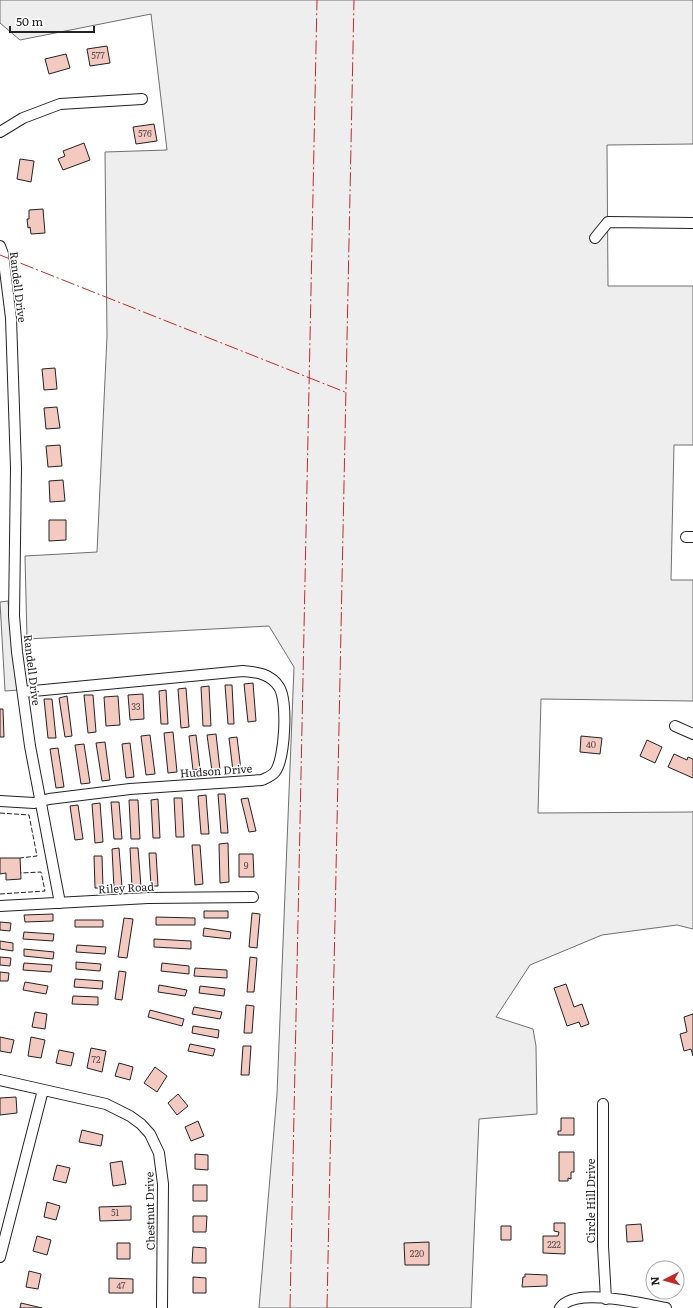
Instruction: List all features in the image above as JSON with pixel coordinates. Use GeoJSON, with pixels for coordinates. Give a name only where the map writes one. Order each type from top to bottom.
{"type":"FeatureCollection","features":[{"type":"Feature","properties":{"kind":"street"},"geometry":{"type":"LineString","coordinates":[[0,132],[23,118],[60,104],[142,99]]}},
{"type":"Feature","properties":{"kind":"street"},"geometry":{"type":"LineString","coordinates":[[595,238],[608,222],[693,223]]}},
{"type":"Feature","properties":{"kind":"street","name":"Randell Drive"},"geometry":{"type":"LineString","coordinates":[[0,246],[3,254],[11,318],[16,468],[14,616],[17,652],[40,802],[60,903]]}},
{"type":"Feature","properties":{"kind":"street","name":"Hudson Drive"},"geometry":{"type":"LineString","coordinates":[[0,801],[28,804],[49,799],[130,789],[262,780],[275,772],[280,760],[283,733],[283,696],[279,687],[264,674],[243,671],[23,692]]}},
{"type":"Feature","properties":{"kind":"street"},"geometry":{"type":"LineString","coordinates":[[675,726],[693,734]]}},
{"type":"Feature","properties":{"kind":"street","name":"Riley Road"},"geometry":{"type":"LineString","coordinates":[[0,906],[148,898],[253,897]]}},
{"type":"Feature","properties":{"kind":"street","name":"Chestnut Drive"},"geometry":{"type":"LineString","coordinates":[[0,1080],[106,1104],[118,1109],[141,1124],[153,1139],[159,1153],[163,1184],[162,1308]]}},
{"type":"Feature","properties":{"kind":"street"},"geometry":{"type":"LineString","coordinates":[[0,1257],[43,1090]]}},
{"type":"Feature","properties":{"kind":"street","name":"Circle Hill Drive"},"geometry":{"type":"LineString","coordinates":[[603,1104],[603,1239],[606,1299]]}},
{"type":"Feature","properties":{"kind":"street"},"geometry":{"type":"LineString","coordinates":[[562,1306],[579,1297],[606,1299],[666,1308]]}},
{"type":"Feature","properties":{"kind":"shaded area"},"geometry":{"type":"Polygon","coordinates":[[[0,0],[693,0],[693,144],[607,145],[608,286],[693,286],[693,445],[674,445],[671,580],[693,580],[693,701],[541,699],[538,813],[693,811],[693,929],[677,925],[602,935],[530,965],[496,1017],[533,1029],[536,1046],[537,1114],[479,1119],[471,1308],[259,1308],[277,1094],[294,667],[269,626],[27,639],[25,556],[97,552],[107,336],[105,152],[167,150],[151,14],[20,40],[0,23],[0,0]]]}},
{"type":"Feature","properties":{"kind":"shaded area"},"geometry":{"type":"Polygon","coordinates":[[[8,601],[13,657],[19,690],[5,691],[0,602],[8,601]]]}},
{"type":"Feature","properties":{"kind":"building"},"geometry":{"type":"Polygon","coordinates":[[[107,46],[110,63],[90,66],[87,49],[107,46]]]}},
{"type":"Feature","properties":{"kind":"building"},"geometry":{"type":"Polygon","coordinates":[[[66,54],[70,68],[49,74],[45,59],[66,54]]]}},
{"type":"Feature","properties":{"kind":"building"},"geometry":{"type":"Polygon","coordinates":[[[154,124],[157,141],[136,144],[133,127],[154,124]]]}},
{"type":"Feature","properties":{"kind":"building"},"geometry":{"type":"Polygon","coordinates":[[[84,143],[90,160],[63,170],[58,159],[65,156],[63,151],[84,143]]]}},
{"type":"Feature","properties":{"kind":"building"},"geometry":{"type":"Polygon","coordinates":[[[20,159],[34,161],[31,182],[17,179],[20,159]]]}},
{"type":"Feature","properties":{"kind":"building"},"geometry":{"type":"Polygon","coordinates":[[[43,209],[45,233],[31,234],[30,227],[28,228],[27,219],[29,219],[29,210],[43,209]]]}},
{"type":"Feature","properties":{"kind":"building"},"geometry":{"type":"Polygon","coordinates":[[[55,368],[57,389],[44,390],[42,369],[55,368]]]}},
{"type":"Feature","properties":{"kind":"building"},"geometry":{"type":"Polygon","coordinates":[[[57,407],[60,428],[46,429],[44,408],[57,407]]]}},
{"type":"Feature","properties":{"kind":"building"},"geometry":{"type":"Polygon","coordinates":[[[60,445],[62,466],[48,467],[46,446],[60,445]]]}},
{"type":"Feature","properties":{"kind":"building"},"geometry":{"type":"Polygon","coordinates":[[[63,480],[65,501],[50,502],[49,481],[63,480]]]}},
{"type":"Feature","properties":{"kind":"building"},"geometry":{"type":"Polygon","coordinates":[[[49,520],[66,520],[66,540],[49,541],[49,520]]]}},
{"type":"Feature","properties":{"kind":"building"},"geometry":{"type":"Polygon","coordinates":[[[253,683],[256,721],[248,722],[244,684],[253,683]]]}},
{"type":"Feature","properties":{"kind":"building"},"geometry":{"type":"Polygon","coordinates":[[[225,685],[232,685],[234,724],[228,724],[225,685]]]}},
{"type":"Feature","properties":{"kind":"building"},"geometry":{"type":"Polygon","coordinates":[[[209,686],[211,726],[203,726],[201,687],[209,686]]]}},
{"type":"Feature","properties":{"kind":"building"},"geometry":{"type":"Polygon","coordinates":[[[186,688],[189,727],[181,728],[178,689],[186,688]]]}},
{"type":"Feature","properties":{"kind":"building"},"geometry":{"type":"Polygon","coordinates":[[[166,690],[168,724],[161,724],[159,691],[166,690]]]}},
{"type":"Feature","properties":{"kind":"building"},"geometry":{"type":"Polygon","coordinates":[[[143,694],[144,719],[130,720],[128,695],[143,694]]]}},
{"type":"Feature","properties":{"kind":"building"},"geometry":{"type":"Polygon","coordinates":[[[84,695],[93,695],[96,732],[88,733],[84,695]]]}},
{"type":"Feature","properties":{"kind":"building"},"geometry":{"type":"Polygon","coordinates":[[[67,696],[72,736],[65,737],[59,698],[67,696]]]}},
{"type":"Feature","properties":{"kind":"building"},"geometry":{"type":"Polygon","coordinates":[[[118,696],[120,725],[106,726],[104,697],[118,696]]]}},
{"type":"Feature","properties":{"kind":"building"},"geometry":{"type":"Polygon","coordinates":[[[44,699],[52,699],[56,738],[48,738],[44,699]]]}},
{"type":"Feature","properties":{"kind":"building"},"geometry":{"type":"Polygon","coordinates":[[[0,709],[3,709],[4,737],[0,737],[0,709]]]}},
{"type":"Feature","properties":{"kind":"building"},"geometry":{"type":"Polygon","coordinates":[[[173,732],[177,772],[168,773],[164,733],[173,732]]]}},
{"type":"Feature","properties":{"kind":"building"},"geometry":{"type":"Polygon","coordinates":[[[216,734],[220,770],[212,771],[207,735],[216,734]]]}},
{"type":"Feature","properties":{"kind":"building"},"geometry":{"type":"Polygon","coordinates":[[[150,735],[155,774],[146,775],[141,736],[150,735]]]}},
{"type":"Feature","properties":{"kind":"building"},"geometry":{"type":"Polygon","coordinates":[[[196,735],[200,769],[193,770],[189,736],[196,735]]]}},
{"type":"Feature","properties":{"kind":"building"},"geometry":{"type":"Polygon","coordinates":[[[581,736],[602,738],[600,754],[580,752],[581,736]]]}},
{"type":"Feature","properties":{"kind":"building"},"geometry":{"type":"Polygon","coordinates":[[[237,737],[241,770],[233,771],[229,738],[237,737]]]}},
{"type":"Feature","properties":{"kind":"building"},"geometry":{"type":"Polygon","coordinates":[[[647,740],[662,747],[655,763],[640,756],[647,740]]]}},
{"type":"Feature","properties":{"kind":"building"},"geometry":{"type":"Polygon","coordinates":[[[105,742],[110,780],[102,781],[96,743],[105,742]]]}},
{"type":"Feature","properties":{"kind":"building"},"geometry":{"type":"Polygon","coordinates":[[[130,743],[134,777],[126,778],[122,744],[130,743]]]}},
{"type":"Feature","properties":{"kind":"building"},"geometry":{"type":"Polygon","coordinates":[[[84,744],[90,783],[81,784],[75,745],[84,744]]]}},
{"type":"Feature","properties":{"kind":"building"},"geometry":{"type":"Polygon","coordinates":[[[58,748],[64,787],[56,788],[50,749],[58,748]]]}},
{"type":"Feature","properties":{"kind":"building"},"geometry":{"type":"Polygon","coordinates":[[[674,754],[687,760],[688,757],[693,759],[693,778],[668,767],[674,754]]]}},
{"type":"Feature","properties":{"kind":"building"},"geometry":{"type":"Polygon","coordinates":[[[218,794],[225,794],[228,833],[221,833],[218,794]]]}},
{"type":"Feature","properties":{"kind":"building"},"geometry":{"type":"Polygon","coordinates":[[[206,795],[209,834],[201,834],[198,796],[206,795]]]}},
{"type":"Feature","properties":{"kind":"building"},"geometry":{"type":"Polygon","coordinates":[[[174,798],[182,798],[184,837],[176,837],[174,798]]]}},
{"type":"Feature","properties":{"kind":"building"},"geometry":{"type":"Polygon","coordinates":[[[248,798],[256,831],[249,832],[241,799],[248,798]]]}},
{"type":"Feature","properties":{"kind":"building"},"geometry":{"type":"Polygon","coordinates":[[[158,799],[160,838],[153,838],[151,800],[158,799]]]}},
{"type":"Feature","properties":{"kind":"building"},"geometry":{"type":"Polygon","coordinates":[[[129,800],[138,800],[140,839],[131,839],[129,800]]]}},
{"type":"Feature","properties":{"kind":"building"},"geometry":{"type":"Polygon","coordinates":[[[111,802],[119,802],[122,839],[114,839],[111,802]]]}},
{"type":"Feature","properties":{"kind":"building"},"geometry":{"type":"Polygon","coordinates":[[[100,803],[103,842],[95,843],[92,804],[100,803]]]}},
{"type":"Feature","properties":{"kind":"building"},"geometry":{"type":"Polygon","coordinates":[[[78,805],[83,839],[75,840],[70,806],[78,805]]]}},
{"type":"Feature","properties":{"kind":"building"},"geometry":{"type":"Polygon","coordinates":[[[228,843],[229,882],[220,883],[219,844],[228,843]]]}},
{"type":"Feature","properties":{"kind":"building"},"geometry":{"type":"Polygon","coordinates":[[[192,845],[200,845],[203,884],[195,885],[192,845]]]}},
{"type":"Feature","properties":{"kind":"building"},"geometry":{"type":"Polygon","coordinates":[[[119,848],[122,887],[114,888],[112,849],[119,848]]]}},
{"type":"Feature","properties":{"kind":"building"},"geometry":{"type":"Polygon","coordinates":[[[130,848],[138,848],[141,887],[132,887],[130,848]]]}},
{"type":"Feature","properties":{"kind":"building"},"geometry":{"type":"Polygon","coordinates":[[[149,853],[156,853],[158,886],[151,886],[149,853]]]}},
{"type":"Feature","properties":{"kind":"building"},"geometry":{"type":"Polygon","coordinates":[[[239,854],[253,854],[254,877],[239,877],[239,854]]]}},
{"type":"Feature","properties":{"kind":"building"},"geometry":{"type":"Polygon","coordinates":[[[94,856],[102,856],[103,888],[95,888],[94,856]]]}},
{"type":"Feature","properties":{"kind":"building"},"geometry":{"type":"Polygon","coordinates":[[[0,858],[20,858],[21,879],[6,880],[6,873],[0,874],[0,858]]]}},
{"type":"Feature","properties":{"kind":"building"},"geometry":{"type":"Polygon","coordinates":[[[204,911],[228,911],[228,918],[204,918],[204,911]]]}},
{"type":"Feature","properties":{"kind":"building"},"geometry":{"type":"Polygon","coordinates":[[[252,913],[260,914],[257,948],[249,947],[252,913]]]}},
{"type":"Feature","properties":{"kind":"building"},"geometry":{"type":"Polygon","coordinates":[[[53,914],[53,921],[25,922],[24,915],[53,914]]]}},
{"type":"Feature","properties":{"kind":"building"},"geometry":{"type":"Polygon","coordinates":[[[156,917],[195,918],[195,925],[156,925],[156,917]]]}},
{"type":"Feature","properties":{"kind":"building"},"geometry":{"type":"Polygon","coordinates":[[[124,918],[133,919],[127,958],[118,957],[124,918]]]}},
{"type":"Feature","properties":{"kind":"building"},"geometry":{"type":"Polygon","coordinates":[[[75,920],[103,920],[103,927],[75,927],[75,920]]]}},
{"type":"Feature","properties":{"kind":"building"},"geometry":{"type":"Polygon","coordinates":[[[0,922],[11,923],[10,931],[0,930],[0,922]]]}},
{"type":"Feature","properties":{"kind":"building"},"geometry":{"type":"Polygon","coordinates":[[[204,928],[231,932],[230,939],[203,936],[204,928]]]}},
{"type":"Feature","properties":{"kind":"building"},"geometry":{"type":"Polygon","coordinates":[[[24,932],[54,934],[53,941],[23,939],[24,932]]]}},
{"type":"Feature","properties":{"kind":"building"},"geometry":{"type":"Polygon","coordinates":[[[154,939],[191,941],[191,949],[154,947],[154,939]]]}},
{"type":"Feature","properties":{"kind":"building"},"geometry":{"type":"Polygon","coordinates":[[[0,941],[13,943],[13,951],[0,949],[0,941]]]}},
{"type":"Feature","properties":{"kind":"building"},"geometry":{"type":"Polygon","coordinates":[[[77,945],[106,947],[105,954],[76,952],[77,945]]]}},
{"type":"Feature","properties":{"kind":"building"},"geometry":{"type":"Polygon","coordinates":[[[24,949],[54,952],[53,959],[24,956],[24,949]]]}},
{"type":"Feature","properties":{"kind":"building"},"geometry":{"type":"Polygon","coordinates":[[[0,957],[11,958],[10,966],[0,965],[0,957]]]}},
{"type":"Feature","properties":{"kind":"building"},"geometry":{"type":"Polygon","coordinates":[[[250,957],[257,958],[254,992],[247,992],[250,957]]]}},
{"type":"Feature","properties":{"kind":"building"},"geometry":{"type":"Polygon","coordinates":[[[76,962],[101,964],[100,971],[76,969],[76,962]]]}},
{"type":"Feature","properties":{"kind":"building"},"geometry":{"type":"Polygon","coordinates":[[[24,963],[52,965],[51,972],[23,970],[24,963]]]}},
{"type":"Feature","properties":{"kind":"building"},"geometry":{"type":"Polygon","coordinates":[[[162,963],[189,966],[189,974],[161,971],[162,963]]]}},
{"type":"Feature","properties":{"kind":"building"},"geometry":{"type":"Polygon","coordinates":[[[195,968],[227,970],[227,978],[194,976],[195,968]]]}},
{"type":"Feature","properties":{"kind":"building"},"geometry":{"type":"Polygon","coordinates":[[[119,971],[126,972],[122,1000],[115,999],[119,971]]]}},
{"type":"Feature","properties":{"kind":"building"},"geometry":{"type":"Polygon","coordinates":[[[0,972],[9,973],[8,981],[0,981],[0,972]]]}},
{"type":"Feature","properties":{"kind":"building"},"geometry":{"type":"Polygon","coordinates":[[[75,979],[103,981],[102,989],[74,987],[75,979]]]}},
{"type":"Feature","properties":{"kind":"building"},"geometry":{"type":"Polygon","coordinates":[[[25,982],[48,986],[46,994],[23,990],[25,982]]]}},
{"type":"Feature","properties":{"kind":"building"},"geometry":{"type":"Polygon","coordinates":[[[566,984],[574,1007],[582,1004],[589,1024],[581,1027],[579,1022],[567,1026],[554,988],[566,984]]]}},
{"type":"Feature","properties":{"kind":"building"},"geometry":{"type":"Polygon","coordinates":[[[159,985],[187,990],[185,996],[158,992],[159,985]]]}},
{"type":"Feature","properties":{"kind":"building"},"geometry":{"type":"Polygon","coordinates":[[[200,986],[225,989],[224,996],[199,993],[200,986]]]}},
{"type":"Feature","properties":{"kind":"building"},"geometry":{"type":"Polygon","coordinates":[[[73,996],[98,997],[98,1005],[72,1004],[73,996]]]}},
{"type":"Feature","properties":{"kind":"building"},"geometry":{"type":"Polygon","coordinates":[[[246,1005],[254,1006],[252,1033],[244,1033],[246,1005]]]}},
{"type":"Feature","properties":{"kind":"building"},"geometry":{"type":"Polygon","coordinates":[[[194,1007],[222,1012],[220,1019],[192,1014],[194,1007]]]}},
{"type":"Feature","properties":{"kind":"building"},"geometry":{"type":"Polygon","coordinates":[[[150,1010],[184,1019],[182,1026],[148,1017],[150,1010]]]}},
{"type":"Feature","properties":{"kind":"building"},"geometry":{"type":"Polygon","coordinates":[[[35,1012],[47,1014],[45,1029],[32,1027],[35,1012]]]}},
{"type":"Feature","properties":{"kind":"building"},"geometry":{"type":"Polygon","coordinates":[[[693,1014],[693,1056],[691,1049],[684,1051],[680,1034],[687,1032],[684,1017],[693,1014]]]}},
{"type":"Feature","properties":{"kind":"building"},"geometry":{"type":"Polygon","coordinates":[[[193,1026],[219,1030],[218,1038],[192,1033],[193,1026]]]}},
{"type":"Feature","properties":{"kind":"building"},"geometry":{"type":"Polygon","coordinates":[[[0,1037],[14,1040],[11,1053],[0,1051],[0,1037]]]}},
{"type":"Feature","properties":{"kind":"building"},"geometry":{"type":"Polygon","coordinates":[[[31,1037],[45,1040],[41,1058],[28,1056],[31,1037]]]}},
{"type":"Feature","properties":{"kind":"building"},"geometry":{"type":"Polygon","coordinates":[[[190,1044],[215,1049],[213,1056],[188,1051],[190,1044]]]}},
{"type":"Feature","properties":{"kind":"building"},"geometry":{"type":"Polygon","coordinates":[[[243,1046],[251,1046],[249,1075],[241,1075],[243,1046]]]}},
{"type":"Feature","properties":{"kind":"building"},"geometry":{"type":"Polygon","coordinates":[[[91,1048],[106,1051],[102,1072],[87,1068],[91,1048]]]}},
{"type":"Feature","properties":{"kind":"building"},"geometry":{"type":"Polygon","coordinates":[[[59,1050],[74,1053],[71,1066],[56,1063],[59,1050]]]}},
{"type":"Feature","properties":{"kind":"building"},"geometry":{"type":"Polygon","coordinates":[[[119,1063],[133,1067],[130,1080],[115,1076],[119,1063]]]}},
{"type":"Feature","properties":{"kind":"building"},"geometry":{"type":"Polygon","coordinates":[[[155,1067],[167,1076],[157,1092],[144,1083],[155,1067]]]}},
{"type":"Feature","properties":{"kind":"building"},"geometry":{"type":"Polygon","coordinates":[[[178,1094],[188,1106],[177,1115],[168,1103],[178,1094]]]}},
{"type":"Feature","properties":{"kind":"building"},"geometry":{"type":"Polygon","coordinates":[[[16,1097],[17,1113],[0,1115],[0,1098],[16,1097]]]}},
{"type":"Feature","properties":{"kind":"building"},"geometry":{"type":"Polygon","coordinates":[[[561,1118],[574,1118],[574,1135],[558,1135],[558,1131],[561,1131],[561,1118]]]}},
{"type":"Feature","properties":{"kind":"building"},"geometry":{"type":"Polygon","coordinates":[[[198,1121],[204,1136],[191,1141],[185,1127],[198,1121]]]}},
{"type":"Feature","properties":{"kind":"building"},"geometry":{"type":"Polygon","coordinates":[[[82,1130],[103,1135],[101,1146],[79,1142],[82,1130]]]}},
{"type":"Feature","properties":{"kind":"building"},"geometry":{"type":"Polygon","coordinates":[[[559,1152],[574,1152],[574,1172],[571,1172],[571,1179],[568,1178],[568,1181],[559,1181],[559,1152]]]}},
{"type":"Feature","properties":{"kind":"building"},"geometry":{"type":"Polygon","coordinates":[[[195,1154],[208,1155],[208,1170],[195,1169],[195,1154]]]}},
{"type":"Feature","properties":{"kind":"building"},"geometry":{"type":"Polygon","coordinates":[[[122,1161],[126,1184],[113,1186],[110,1163],[122,1161]]]}},
{"type":"Feature","properties":{"kind":"building"},"geometry":{"type":"Polygon","coordinates":[[[57,1165],[70,1168],[66,1183],[53,1180],[57,1165]]]}},
{"type":"Feature","properties":{"kind":"building"},"geometry":{"type":"Polygon","coordinates":[[[193,1185],[207,1185],[207,1201],[193,1201],[193,1185]]]}},
{"type":"Feature","properties":{"kind":"building"},"geometry":{"type":"Polygon","coordinates":[[[47,1202],[60,1206],[56,1220],[44,1217],[47,1202]]]}},
{"type":"Feature","properties":{"kind":"building"},"geometry":{"type":"Polygon","coordinates":[[[131,1206],[131,1220],[100,1221],[99,1207],[131,1206]]]}},
{"type":"Feature","properties":{"kind":"building"},"geometry":{"type":"Polygon","coordinates":[[[193,1216],[207,1216],[206,1232],[193,1232],[193,1216]]]}},
{"type":"Feature","properties":{"kind":"building"},"geometry":{"type":"Polygon","coordinates":[[[554,1223],[565,1223],[565,1254],[543,1253],[543,1236],[558,1236],[559,1232],[554,1231],[554,1223]]]}},
{"type":"Feature","properties":{"kind":"building"},"geometry":{"type":"Polygon","coordinates":[[[641,1224],[643,1241],[627,1242],[626,1225],[641,1224]]]}},
{"type":"Feature","properties":{"kind":"building"},"geometry":{"type":"Polygon","coordinates":[[[501,1226],[511,1226],[511,1240],[501,1240],[501,1226]]]}},
{"type":"Feature","properties":{"kind":"building"},"geometry":{"type":"Polygon","coordinates":[[[37,1236],[51,1240],[47,1255],[33,1251],[37,1236]]]}},
{"type":"Feature","properties":{"kind":"building"},"geometry":{"type":"Polygon","coordinates":[[[429,1242],[429,1265],[405,1265],[404,1243],[429,1242]]]}},
{"type":"Feature","properties":{"kind":"building"},"geometry":{"type":"Polygon","coordinates":[[[117,1243],[130,1243],[130,1259],[117,1259],[117,1243]]]}},
{"type":"Feature","properties":{"kind":"building"},"geometry":{"type":"Polygon","coordinates":[[[193,1247],[206,1248],[206,1263],[192,1263],[193,1247]]]}},
{"type":"Feature","properties":{"kind":"building"},"geometry":{"type":"Polygon","coordinates":[[[29,1271],[41,1274],[38,1289],[26,1287],[29,1271]]]}},
{"type":"Feature","properties":{"kind":"building"},"geometry":{"type":"Polygon","coordinates":[[[525,1274],[547,1275],[547,1286],[522,1287],[523,1277],[525,1277],[525,1274]]]}},
{"type":"Feature","properties":{"kind":"building"},"geometry":{"type":"Polygon","coordinates":[[[193,1277],[206,1278],[206,1293],[193,1293],[193,1277]]]}},
{"type":"Feature","properties":{"kind":"building"},"geometry":{"type":"Polygon","coordinates":[[[109,1278],[133,1279],[133,1293],[109,1293],[109,1278]]]}},
{"type":"Feature","properties":{"kind":"building"},"geometry":{"type":"Polygon","coordinates":[[[21,1303],[42,1308],[20,1308],[21,1303]]]}},
{"type":"Feature","properties":{"kind":"fence"},"geometry":{"type":"LineString","coordinates":[[0,813],[29,815],[37,856],[20,858]]}},
{"type":"Feature","properties":{"kind":"fence"},"geometry":{"type":"LineString","coordinates":[[0,894],[45,891],[41,872],[21,873]]}},
{"type":"Feature","properties":{"kind":"power"},"geometry":{"type":"LineString","coordinates":[[290,1308],[317,0]]}},
{"type":"Feature","properties":{"kind":"power"},"geometry":{"type":"LineString","coordinates":[[327,1308],[354,0]]}},
{"type":"Feature","properties":{"kind":"power"},"geometry":{"type":"LineString","coordinates":[[0,255],[345,392]]}}]}
